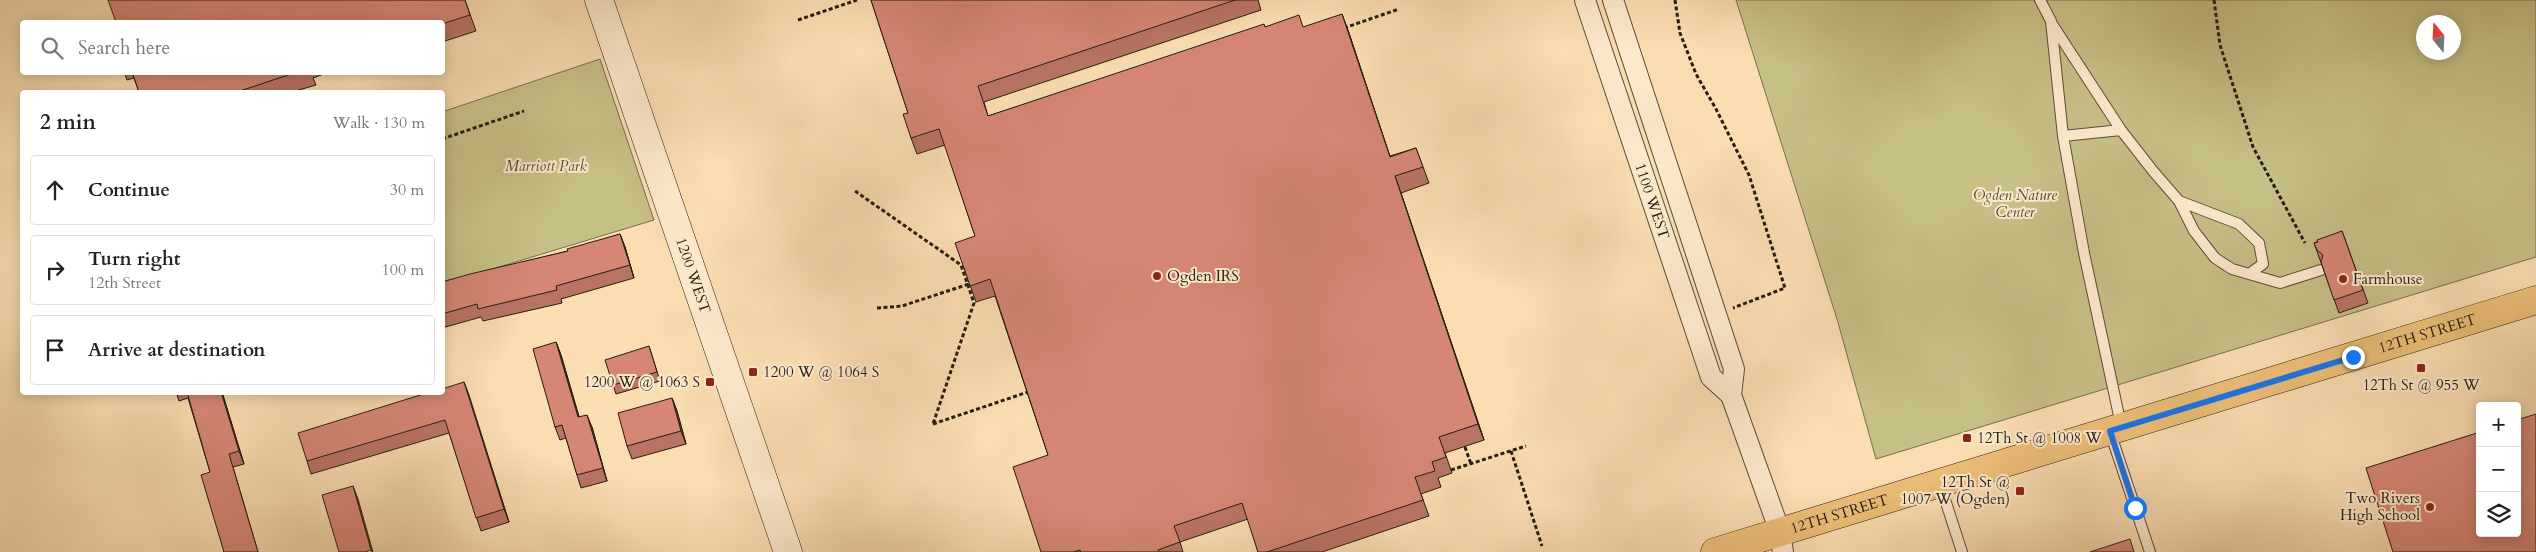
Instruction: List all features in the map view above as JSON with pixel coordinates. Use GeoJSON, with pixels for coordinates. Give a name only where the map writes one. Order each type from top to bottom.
{"type":"FeatureCollection","features":[{"type":"Feature","properties":{"kind":"main road","name":"12TH STREET"},"geometry":{"type":"LineString","coordinates":[[1716,552],[1781,542],[1940,483],[2536,300]]}},
{"type":"Feature","properties":{"kind":"street","name":"1200 WEST"},"geometry":{"type":"LineString","coordinates":[[599,0],[788,552]]}},
{"type":"Feature","properties":{"kind":"street","name":"1100 WEST"},"geometry":{"type":"LineString","coordinates":[[1585,0],[1711,377],[1731,395]]}},
{"type":"Feature","properties":{"kind":"street","name":"1100 WEST"},"geometry":{"type":"LineString","coordinates":[[1613,0],[1734,369],[1731,395],[1781,542]]}},
{"type":"Feature","properties":{"kind":"street"},"geometry":{"type":"LineString","coordinates":[[1694,328],[1717,318]]}},
{"type":"Feature","properties":{"kind":"lane"},"geometry":{"type":"LineString","coordinates":[[2040,0],[2050,21],[2121,130],[2179,201],[2194,231],[2215,258],[2232,269],[2280,283],[2320,270]]}},
{"type":"Feature","properties":{"kind":"lane"},"geometry":{"type":"LineString","coordinates":[[2050,21],[2063,136],[2116,429],[2150,552]]}},
{"type":"Feature","properties":{"kind":"lane"},"geometry":{"type":"LineString","coordinates":[[2063,136],[2121,130]]}},
{"type":"Feature","properties":{"kind":"lane"},"geometry":{"type":"LineString","coordinates":[[2179,201],[2239,224],[2259,243],[2263,264],[2249,274]]}},
{"type":"Feature","properties":{"kind":"lane"},"geometry":{"type":"LineString","coordinates":[[1940,483],[1962,552]]}},
{"type":"Feature","properties":{"kind":"path"},"geometry":{"type":"LineString","coordinates":[[798,20],[857,0]]}},
{"type":"Feature","properties":{"kind":"path"},"geometry":{"type":"LineString","coordinates":[[1675,0],[1680,33],[1686,49],[1696,74],[1749,175],[1785,288],[1717,318]]}},
{"type":"Feature","properties":{"kind":"path"},"geometry":{"type":"LineString","coordinates":[[2214,0],[2220,45],[2253,147],[2305,244]]}},
{"type":"Feature","properties":{"kind":"path"},"geometry":{"type":"LineString","coordinates":[[1337,30],[1399,9]]}},
{"type":"Feature","properties":{"kind":"path"},"geometry":{"type":"LineString","coordinates":[[445,138],[524,111]]}},
{"type":"Feature","properties":{"kind":"path"},"geometry":{"type":"LineString","coordinates":[[855,191],[961,265],[968,284],[974,303],[933,424],[1028,392]]}},
{"type":"Feature","properties":{"kind":"path"},"geometry":{"type":"LineString","coordinates":[[877,308],[902,306],[968,284]]}},
{"type":"Feature","properties":{"kind":"path"},"geometry":{"type":"LineString","coordinates":[[1451,470],[1526,446]]}},
{"type":"Feature","properties":{"kind":"path"},"geometry":{"type":"LineString","coordinates":[[1465,447],[1470,464]]}},
{"type":"Feature","properties":{"kind":"path"},"geometry":{"type":"LineString","coordinates":[[1510,451],[1542,546]]}},
{"type":"Feature","properties":{"kind":"green space","name":"Ogden Nature Center"},"geometry":{"type":"Polygon","coordinates":[[[1736,0],[2536,0],[2536,257],[1876,459],[1837,319],[1736,0]]]}},
{"type":"Feature","properties":{"kind":"green space","name":"Marriott Park"},"geometry":{"type":"Polygon","coordinates":[[[600,59],[654,220],[445,283],[445,111],[600,59]]]}},
{"type":"Feature","properties":{"kind":"building"},"geometry":{"type":"Polygon","coordinates":[[[108,0],[465,0],[470,15],[445,23],[445,20],[115,20],[108,0]]]}},
{"type":"Feature","properties":{"kind":"building","name":"Ogden IRS"},"geometry":{"type":"Polygon","coordinates":[[[871,0],[1235,0],[978,86],[988,116],[1264,24],[1265,27],[1299,15],[1303,27],[1342,14],[1390,157],[1416,148],[1423,167],[1395,176],[1478,424],[1439,437],[1446,457],[1432,462],[1435,471],[1415,477],[1423,500],[1267,552],[1258,552],[1242,503],[1174,526],[1180,542],[1158,550],[1159,552],[1081,552],[1080,550],[1073,552],[1041,552],[1013,467],[1048,455],[990,279],[970,286],[955,243],[975,236],[939,129],[911,138],[903,114],[908,113],[871,0]]]}},
{"type":"Feature","properties":{"kind":"building"},"geometry":{"type":"Polygon","coordinates":[[[133,75],[288,75],[243,90],[138,90],[133,75]]]}},
{"type":"Feature","properties":{"kind":"building","name":"Farmhouse"},"geometry":{"type":"Polygon","coordinates":[[[2342,231],[2363,290],[2334,300],[2321,262],[2323,255],[2317,250],[2314,243],[2318,242],[2317,240],[2342,231]]]}},
{"type":"Feature","properties":{"kind":"building"},"geometry":{"type":"Polygon","coordinates":[[[620,234],[630,265],[556,286],[557,290],[478,309],[477,304],[445,313],[445,281],[568,251],[567,249],[620,234]]]}},
{"type":"Feature","properties":{"kind":"building"},"geometry":{"type":"Polygon","coordinates":[[[556,342],[578,417],[587,415],[603,468],[577,475],[562,425],[555,427],[533,349],[556,342]]]}},
{"type":"Feature","properties":{"kind":"building"},"geometry":{"type":"Polygon","coordinates":[[[649,346],[657,372],[613,385],[605,360],[649,346]]]}},
{"type":"Feature","properties":{"kind":"building"},"geometry":{"type":"Polygon","coordinates":[[[464,382],[504,509],[476,518],[445,420],[307,461],[298,433],[420,395],[445,395],[445,388],[464,382]]]}},
{"type":"Feature","properties":{"kind":"building"},"geometry":{"type":"Polygon","coordinates":[[[188,395],[222,395],[239,451],[229,454],[258,552],[224,552],[201,475],[210,472],[188,395]]]}},
{"type":"Feature","properties":{"kind":"building"},"geometry":{"type":"Polygon","coordinates":[[[672,398],[681,431],[627,446],[618,413],[672,398]]]}},
{"type":"Feature","properties":{"kind":"building","name":"Two Rivers High School"},"geometry":{"type":"Polygon","coordinates":[[[2536,414],[2536,552],[2393,552],[2366,468],[2476,433],[2476,537],[2521,537],[2521,419],[2536,414]]]}},
{"type":"Feature","properties":{"kind":"building"},"geometry":{"type":"Polygon","coordinates":[[[353,486],[371,550],[365,552],[339,552],[322,495],[353,486]]]}},
{"type":"Feature","properties":{"kind":"building"},"geometry":{"type":"Polygon","coordinates":[[[2130,539],[2134,552],[2090,552],[2130,539]]]}},
{"type":"Feature","properties":{"kind":"place","name":"Ogden IRS"},"geometry":{"type":"Point","coordinates":[1157,276]}},
{"type":"Feature","properties":{"kind":"place","name":"Farmhouse"},"geometry":{"type":"Point","coordinates":[2343,279]}},
{"type":"Feature","properties":{"kind":"place","name":"12Th St @ 955 W"},"geometry":{"type":"Point","coordinates":[2421,368]}},
{"type":"Feature","properties":{"kind":"place","name":"1200 W @ 1064 S"},"geometry":{"type":"Point","coordinates":[753,372]}},
{"type":"Feature","properties":{"kind":"place","name":"1200 W @ 1063 S"},"geometry":{"type":"Point","coordinates":[710,382]}},
{"type":"Feature","properties":{"kind":"place","name":"12Th St @ 1008 W"},"geometry":{"type":"Point","coordinates":[1967,438]}},
{"type":"Feature","properties":{"kind":"place","name":"12Th St @ 1007 W (Ogden)"},"geometry":{"type":"Point","coordinates":[2020,491]}},
{"type":"Feature","properties":{"kind":"place","name":"Two Rivers High School"},"geometry":{"type":"Point","coordinates":[2430,507]}},
{"type":"Feature","properties":{"kind":"route"},"geometry":{"type":"LineString","coordinates":[[2135,508],[2110,431],[2353,357]]}}]}
